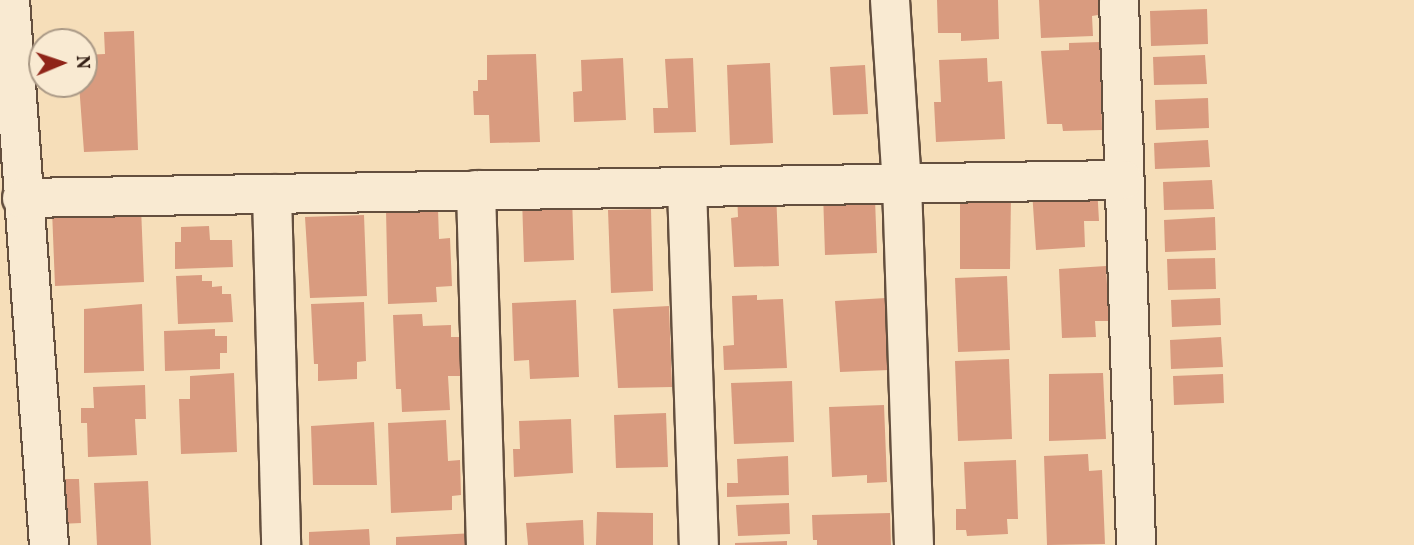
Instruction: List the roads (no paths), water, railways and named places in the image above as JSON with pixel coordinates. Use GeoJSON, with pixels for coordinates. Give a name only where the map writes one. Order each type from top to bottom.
{"type":"FeatureCollection","features":[{"type":"Feature","properties":{"kind":"street"},"geometry":{"type":"LineString","coordinates":[[10,0],[22,198],[50,545]]}},
{"type":"Feature","properties":{"kind":"street"},"geometry":{"type":"LineString","coordinates":[[890,0],[902,184],[914,545]]}},
{"type":"Feature","properties":{"kind":"street"},"geometry":{"type":"LineString","coordinates":[[1119,0],[1136,545]]}},
{"type":"Feature","properties":{"kind":"street"},"geometry":{"type":"LineString","coordinates":[[22,198],[1123,180]]}},
{"type":"Feature","properties":{"kind":"street"},"geometry":{"type":"LineString","coordinates":[[687,187],[699,545]]}},
{"type":"Feature","properties":{"kind":"street"},"geometry":{"type":"LineString","coordinates":[[475,190],[486,545]]}},
{"type":"Feature","properties":{"kind":"street"},"geometry":{"type":"LineString","coordinates":[[272,194],[281,545]]}}]}
